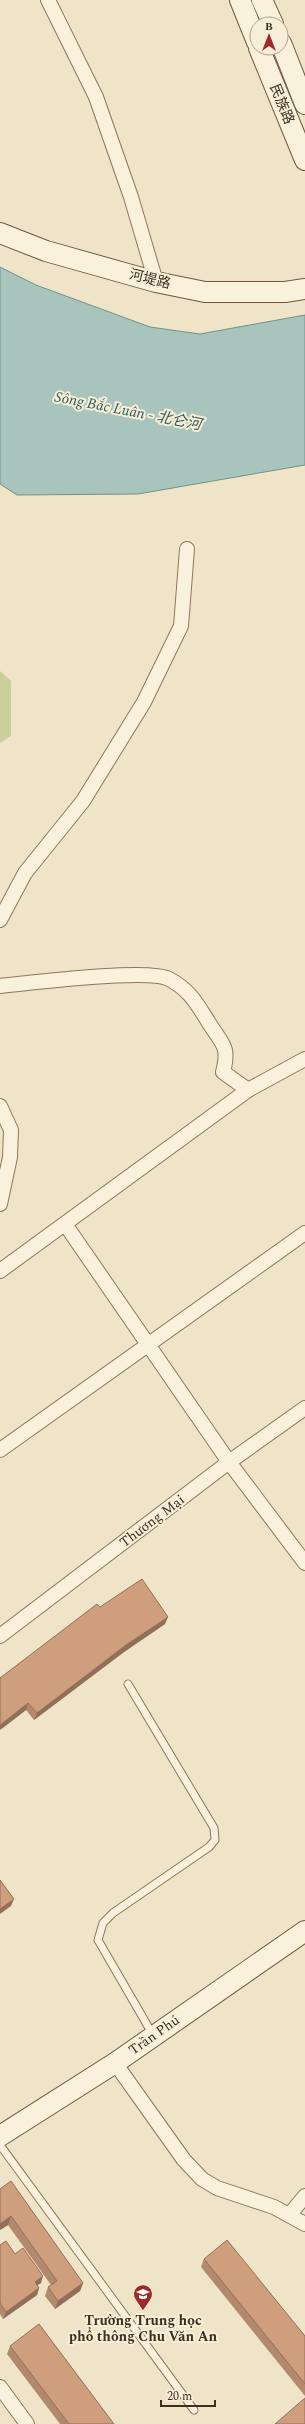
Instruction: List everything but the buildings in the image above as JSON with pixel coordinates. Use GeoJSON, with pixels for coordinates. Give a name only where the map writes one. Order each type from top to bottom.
{"type":"FeatureCollection","features":[{"type":"Feature","properties":{"kind":"street"},"geometry":{"type":"LineString","coordinates":[[48,0],[96,97],[131,197],[156,282]]}},
{"type":"Feature","properties":{"kind":"street"},"geometry":{"type":"LineString","coordinates":[[240,0],[249,22]]}},
{"type":"Feature","properties":{"kind":"street"},"geometry":{"type":"LineString","coordinates":[[262,0],[269,16]]}},
{"type":"Feature","properties":{"kind":"street","name":"民族路"},"geometry":{"type":"LineString","coordinates":[[263,56],[305,160]]}},
{"type":"Feature","properties":{"kind":"street","name":"民族路"},"geometry":{"type":"LineString","coordinates":[[286,56],[305,104]]}},
{"type":"Feature","properties":{"kind":"street","name":"河堤路"},"geometry":{"type":"LineString","coordinates":[[0,233],[46,251],[156,282],[205,292],[285,292],[305,289]]}},
{"type":"Feature","properties":{"kind":"street"},"geometry":{"type":"LineString","coordinates":[[0,920],[26,873],[83,801],[144,702],[181,626],[187,549]]}},
{"type":"Feature","properties":{"kind":"street"},"geometry":{"type":"LineString","coordinates":[[0,986],[137,974],[168,978],[190,992],[225,1046],[227,1057],[223,1072],[248,1090]]}},
{"type":"Feature","properties":{"kind":"street"},"geometry":{"type":"LineString","coordinates":[[0,1271],[248,1090],[304,1061]]}},
{"type":"Feature","properties":{"kind":"street"},"geometry":{"type":"LineString","coordinates":[[0,1106],[11,1130],[10,1157],[0,1204]]}},
{"type":"Feature","properties":{"kind":"street"},"geometry":{"type":"LineString","coordinates":[[65,1224],[229,1462],[305,1563]]}},
{"type":"Feature","properties":{"kind":"street"},"geometry":{"type":"LineString","coordinates":[[0,1450],[305,1233]]}},
{"type":"Feature","properties":{"kind":"street","name":"Thương Mại"},"geometry":{"type":"LineString","coordinates":[[0,1636],[229,1462],[305,1408]]}},
{"type":"Feature","properties":{"kind":"street","name":"Trần Phú"},"geometry":{"type":"LineString","coordinates":[[0,2136],[115,2063],[305,1930]]}},
{"type":"Feature","properties":{"kind":"street"},"geometry":{"type":"LineString","coordinates":[[115,2063],[184,2160],[202,2178],[217,2188],[290,2214],[305,2224]]}},
{"type":"Feature","properties":{"kind":"street"},"geometry":{"type":"LineString","coordinates":[[290,2214],[305,2196]]}},
{"type":"Feature","properties":{"kind":"street"},"geometry":{"type":"LineString","coordinates":[[0,2387],[27,2424]]}},
{"type":"Feature","properties":{"kind":"lane"},"geometry":{"type":"LineString","coordinates":[[128,1684],[214,1828],[215,1840],[209,1847],[113,1913],[103,1923],[98,1940],[153,2035]]}},
{"type":"Feature","properties":{"kind":"lane"},"geometry":{"type":"LineString","coordinates":[[0,2145],[194,2410]]}},
{"type":"Feature","properties":{"kind":"green space"},"geometry":{"type":"Polygon","coordinates":[[[0,671],[11,681],[11,736],[0,743],[0,671]]]}},
{"type":"Feature","properties":{"kind":"water","name":"Sông Bắc Luân - 北仑河"},"geometry":{"type":"Polygon","coordinates":[[[0,267],[36,285],[150,327],[200,334],[305,315],[305,465],[138,494],[17,495],[0,484],[0,267]]]}},
{"type":"Feature","properties":{"kind":"place","name":"Trường Trung học phổ thông Chu Văn An"},"geometry":{"type":"Point","coordinates":[143,2311]}}]}
